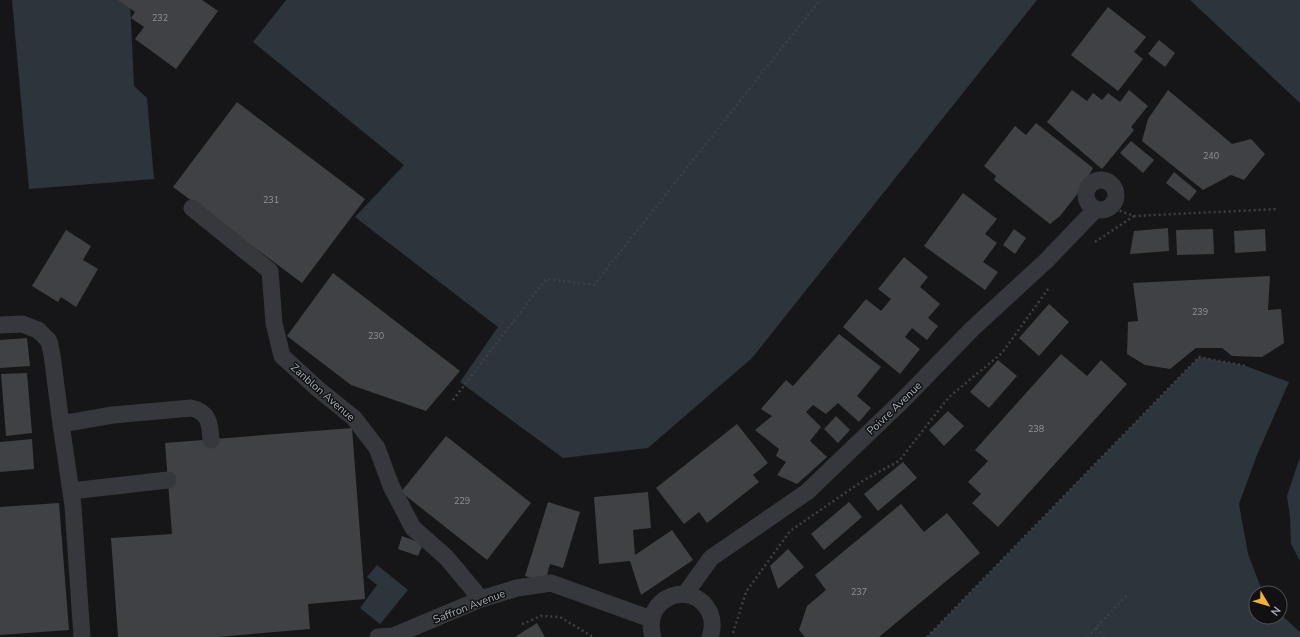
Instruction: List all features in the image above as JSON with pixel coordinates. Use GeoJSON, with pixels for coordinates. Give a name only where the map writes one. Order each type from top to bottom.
{"type":"FeatureCollection","features":[{"type":"Feature","properties":{"kind":"street","name":"Zanblon Avenue"},"geometry":{"type":"LineString","coordinates":[[192,208],[270,271],[274,323],[282,356],[318,389],[354,418],[377,448],[391,486],[413,528],[446,557],[480,599]]}},
{"type":"Feature","properties":{"kind":"street","name":"Poivre Avenue"},"geometry":{"type":"LineString","coordinates":[[685,594],[711,558],[807,492],[904,399],[972,329],[1103,209]]}},
{"type":"Feature","properties":{"kind":"street"},"geometry":{"type":"LineString","coordinates":[[0,325],[22,324],[38,330],[49,341],[71,491],[82,637]]}},
{"type":"Feature","properties":{"kind":"street"},"geometry":{"type":"LineString","coordinates":[[60,424],[113,415],[191,408],[201,412],[208,419],[210,424],[211,440]]}},
{"type":"Feature","properties":{"kind":"street"},"geometry":{"type":"LineString","coordinates":[[71,491],[168,480]]}},
{"type":"Feature","properties":{"kind":"street","name":"Saffron Avenue"},"geometry":{"type":"LineString","coordinates":[[378,637],[392,636],[480,599],[517,588],[551,583],[651,619]]}},
{"type":"Feature","properties":{"kind":"street"},"geometry":{"type":"LineString","coordinates":[[653,637],[651,619],[654,610],[667,598],[685,594],[694,596],[702,601],[708,608],[712,616],[713,626],[710,637]]}},
{"type":"Feature","properties":{"kind":"path"},"geometry":{"type":"LineString","coordinates":[[454,400],[546,280],[594,285],[820,0]]}},
{"type":"Feature","properties":{"kind":"path"},"geometry":{"type":"LineString","coordinates":[[1103,209],[1134,216],[1278,209]]}},
{"type":"Feature","properties":{"kind":"path"},"geometry":{"type":"LineString","coordinates":[[1090,246],[1134,216]]}},
{"type":"Feature","properties":{"kind":"path"},"geometry":{"type":"LineString","coordinates":[[731,637],[746,592],[790,531],[864,480],[899,461],[949,397],[1002,353],[1050,286]]}},
{"type":"Feature","properties":{"kind":"path"},"geometry":{"type":"LineString","coordinates":[[928,637],[1199,357],[1246,366]]}},
{"type":"Feature","properties":{"kind":"path"},"geometry":{"type":"LineString","coordinates":[[1088,637],[1128,594]]}},
{"type":"Feature","properties":{"kind":"path"},"geometry":{"type":"LineString","coordinates":[[522,624],[541,616],[560,617],[593,637]]}},
{"type":"Feature","properties":{"kind":"path"},"geometry":{"type":"LineString","coordinates":[[1096,628],[1105,637]]}},
{"type":"Feature","properties":{"kind":"shaded area"},"geometry":{"type":"Polygon","coordinates":[[[12,0],[130,0],[134,86],[147,98],[154,179],[29,189],[12,0]]]}},
{"type":"Feature","properties":{"kind":"shaded area"},"geometry":{"type":"Polygon","coordinates":[[[286,0],[1037,0],[752,358],[648,448],[563,458],[460,382],[498,327],[355,217],[404,165],[253,42],[286,0]]]}},
{"type":"Feature","properties":{"kind":"shaded area"},"geometry":{"type":"Polygon","coordinates":[[[1190,0],[1300,0],[1300,103],[1190,0]]]}},
{"type":"Feature","properties":{"kind":"shaded area"},"geometry":{"type":"Polygon","coordinates":[[[1199,357],[1246,366],[1289,382],[1257,455],[1239,504],[1248,554],[1260,585],[1248,585],[1248,625],[1288,625],[1288,621],[1300,632],[1300,637],[927,637],[1199,357]]]}},
{"type":"Feature","properties":{"kind":"shaded area"},"geometry":{"type":"Polygon","coordinates":[[[1300,457],[1300,561],[1291,544],[1290,517],[1287,496],[1300,457]]]}},
{"type":"Feature","properties":{"kind":"shaded area"},"geometry":{"type":"Polygon","coordinates":[[[377,565],[408,590],[380,624],[360,608],[377,585],[367,577],[377,565]]]}},
{"type":"Feature","properties":{"kind":"building"},"geometry":{"type":"Polygon","coordinates":[[[118,0],[202,0],[218,11],[176,69],[135,39],[144,27],[131,18],[135,12],[118,0]]]}},
{"type":"Feature","properties":{"kind":"building"},"geometry":{"type":"Polygon","coordinates":[[[1108,7],[1146,37],[1134,52],[1143,59],[1118,91],[1071,55],[1108,7]]]}},
{"type":"Feature","properties":{"kind":"building"},"geometry":{"type":"Polygon","coordinates":[[[1159,40],[1175,53],[1165,67],[1148,54],[1159,40]]]}},
{"type":"Feature","properties":{"kind":"building"},"geometry":{"type":"Polygon","coordinates":[[[1072,90],[1087,101],[1093,93],[1102,100],[1108,93],[1120,102],[1129,90],[1148,106],[1131,127],[1134,130],[1102,169],[1047,122],[1072,90]]]}},
{"type":"Feature","properties":{"kind":"building"},"geometry":{"type":"Polygon","coordinates":[[[1168,90],[1232,144],[1251,139],[1265,154],[1244,180],[1231,175],[1203,190],[1142,141],[1148,119],[1168,90]]]}},
{"type":"Feature","properties":{"kind":"building"},"geometry":{"type":"Polygon","coordinates":[[[237,102],[365,199],[302,283],[173,187],[237,102]]]}},
{"type":"Feature","properties":{"kind":"building"},"geometry":{"type":"Polygon","coordinates":[[[1036,123],[1093,168],[1079,192],[1060,216],[1050,224],[994,180],[996,176],[984,166],[1015,126],[1026,135],[1036,123]]]}},
{"type":"Feature","properties":{"kind":"building"},"geometry":{"type":"Polygon","coordinates":[[[1131,141],[1154,160],[1143,173],[1120,153],[1131,141]]]}},
{"type":"Feature","properties":{"kind":"building"},"geometry":{"type":"Polygon","coordinates":[[[1174,172],[1197,191],[1189,201],[1166,183],[1174,172]]]}},
{"type":"Feature","properties":{"kind":"building"},"geometry":{"type":"Polygon","coordinates":[[[963,193],[997,219],[985,234],[997,243],[983,262],[998,272],[985,290],[924,246],[963,193]]]}},
{"type":"Feature","properties":{"kind":"building"},"geometry":{"type":"Polygon","coordinates":[[[1168,228],[1169,251],[1130,254],[1134,231],[1168,228]]]}},
{"type":"Feature","properties":{"kind":"building"},"geometry":{"type":"Polygon","coordinates":[[[1014,229],[1026,238],[1015,254],[1003,245],[1014,229]]]}},
{"type":"Feature","properties":{"kind":"building"},"geometry":{"type":"Polygon","coordinates":[[[1213,229],[1214,254],[1177,255],[1176,230],[1213,229]]]}},
{"type":"Feature","properties":{"kind":"building"},"geometry":{"type":"Polygon","coordinates":[[[1265,229],[1266,251],[1235,253],[1234,231],[1265,229]]]}},
{"type":"Feature","properties":{"kind":"building"},"geometry":{"type":"Polygon","coordinates":[[[66,230],[91,246],[83,260],[98,269],[76,307],[61,297],[58,302],[32,286],[66,230]]]}},
{"type":"Feature","properties":{"kind":"building"},"geometry":{"type":"Polygon","coordinates":[[[904,257],[928,277],[920,287],[940,304],[928,318],[938,326],[927,340],[912,328],[905,337],[920,349],[900,374],[843,327],[866,299],[881,311],[891,299],[878,289],[904,257]]]}},
{"type":"Feature","properties":{"kind":"building"},"geometry":{"type":"Polygon","coordinates":[[[333,273],[460,371],[426,411],[351,385],[287,336],[333,273]]]}},
{"type":"Feature","properties":{"kind":"building"},"geometry":{"type":"Polygon","coordinates":[[[1270,276],[1268,310],[1281,309],[1284,343],[1262,357],[1232,356],[1222,348],[1196,348],[1170,369],[1145,365],[1127,354],[1128,322],[1138,321],[1133,283],[1270,276]]]}},
{"type":"Feature","properties":{"kind":"building"},"geometry":{"type":"Polygon","coordinates":[[[1049,304],[1069,322],[1039,356],[1019,338],[1049,304]]]}},
{"type":"Feature","properties":{"kind":"building"},"geometry":{"type":"Polygon","coordinates":[[[839,334],[881,367],[857,396],[871,408],[859,422],[838,403],[826,414],[813,405],[806,412],[821,427],[810,441],[827,457],[797,484],[777,475],[786,462],[776,456],[779,449],[755,430],[772,416],[761,409],[786,380],[793,386],[839,334]]]}},
{"type":"Feature","properties":{"kind":"building"},"geometry":{"type":"Polygon","coordinates":[[[27,338],[30,366],[0,368],[0,340],[27,338]]]}},
{"type":"Feature","properties":{"kind":"building"},"geometry":{"type":"Polygon","coordinates":[[[1061,354],[1087,376],[1101,360],[1127,384],[998,527],[972,503],[981,494],[968,482],[988,461],[975,450],[1061,354]]]}},
{"type":"Feature","properties":{"kind":"building"},"geometry":{"type":"Polygon","coordinates":[[[998,360],[1017,376],[989,408],[970,392],[998,360]]]}},
{"type":"Feature","properties":{"kind":"building"},"geometry":{"type":"Polygon","coordinates":[[[27,373],[32,433],[6,436],[1,374],[27,373]]]}},
{"type":"Feature","properties":{"kind":"building"},"geometry":{"type":"Polygon","coordinates":[[[948,411],[964,426],[944,446],[929,430],[948,411]]]}},
{"type":"Feature","properties":{"kind":"building"},"geometry":{"type":"Polygon","coordinates":[[[836,416],[850,430],[838,443],[824,429],[836,416]]]}},
{"type":"Feature","properties":{"kind":"building"},"geometry":{"type":"Polygon","coordinates":[[[737,424],[768,463],[753,475],[759,482],[707,523],[699,512],[684,524],[656,488],[737,424]]]}},
{"type":"Feature","properties":{"kind":"building"},"geometry":{"type":"Polygon","coordinates":[[[352,428],[365,599],[308,604],[310,629],[217,637],[118,637],[111,538],[172,534],[165,443],[352,428]]]}},
{"type":"Feature","properties":{"kind":"building"},"geometry":{"type":"Polygon","coordinates":[[[446,436],[531,503],[487,560],[401,492],[446,436]]]}},
{"type":"Feature","properties":{"kind":"building"},"geometry":{"type":"Polygon","coordinates":[[[32,439],[34,469],[0,472],[0,442],[32,439]]]}},
{"type":"Feature","properties":{"kind":"building"},"geometry":{"type":"Polygon","coordinates":[[[903,462],[917,478],[878,511],[864,494],[903,462]]]}},
{"type":"Feature","properties":{"kind":"building"},"geometry":{"type":"Polygon","coordinates":[[[648,492],[651,528],[633,530],[635,555],[672,530],[693,560],[641,595],[630,561],[599,564],[594,497],[648,492]]]}},
{"type":"Feature","properties":{"kind":"building"},"geometry":{"type":"Polygon","coordinates":[[[548,502],[580,512],[563,568],[550,564],[545,582],[525,576],[548,502]]]}},
{"type":"Feature","properties":{"kind":"building"},"geometry":{"type":"Polygon","coordinates":[[[849,502],[862,517],[824,550],[811,534],[849,502]]]}},
{"type":"Feature","properties":{"kind":"building"},"geometry":{"type":"Polygon","coordinates":[[[59,503],[69,630],[0,635],[0,507],[59,503]]]}},
{"type":"Feature","properties":{"kind":"building"},"geometry":{"type":"Polygon","coordinates":[[[901,504],[924,532],[947,513],[980,553],[879,637],[805,637],[799,630],[807,606],[826,590],[815,575],[901,504]]]}},
{"type":"Feature","properties":{"kind":"building"},"geometry":{"type":"Polygon","coordinates":[[[402,536],[423,544],[418,556],[398,549],[402,536]]]}},
{"type":"Feature","properties":{"kind":"building"},"geometry":{"type":"Polygon","coordinates":[[[788,549],[804,567],[778,589],[770,566],[788,549]]]}},
{"type":"Feature","properties":{"kind":"building"},"geometry":{"type":"Polygon","coordinates":[[[537,623],[545,637],[515,637],[537,623]]]}}]}
